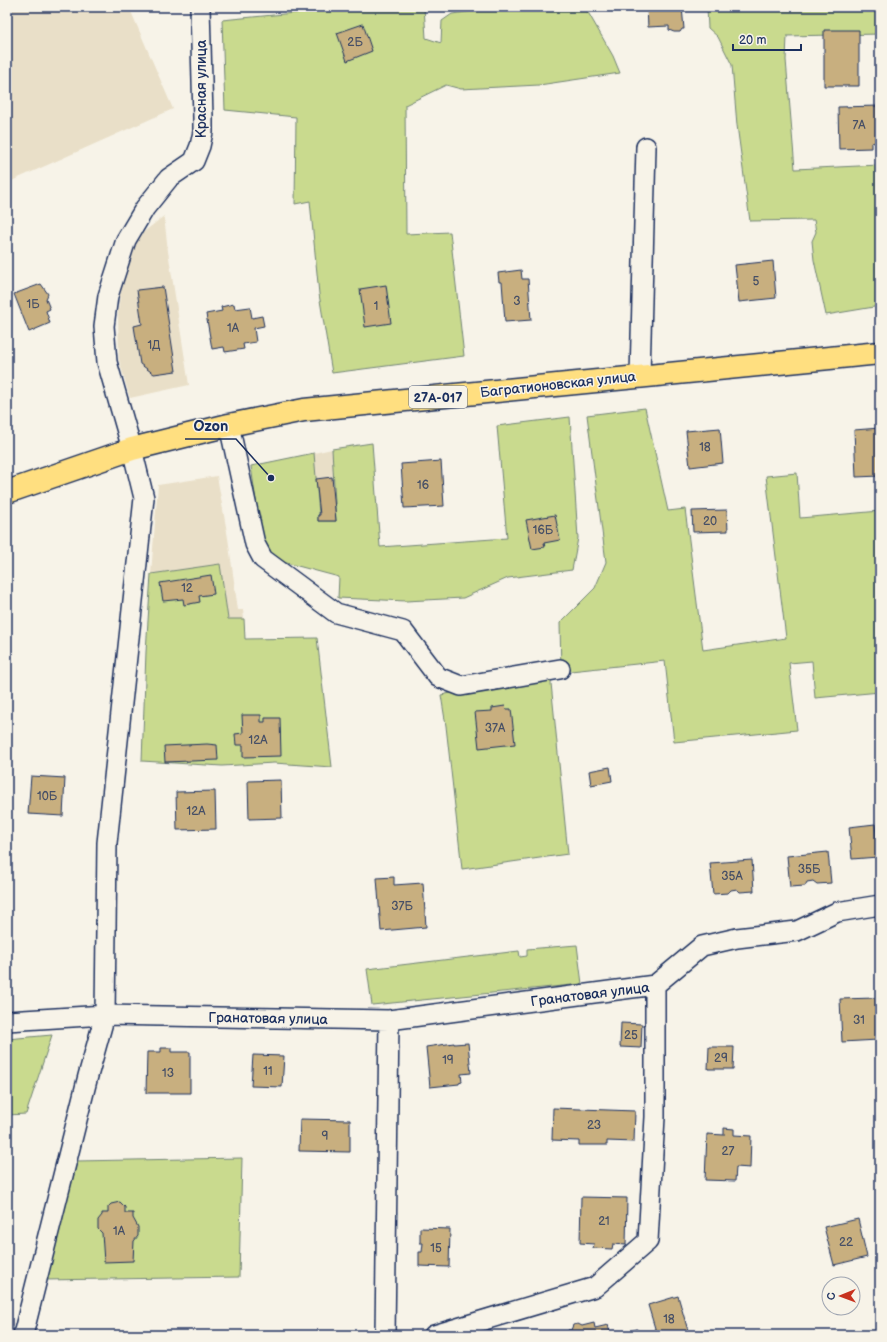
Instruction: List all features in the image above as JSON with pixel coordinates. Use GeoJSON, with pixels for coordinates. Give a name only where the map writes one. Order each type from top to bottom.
{"type":"FeatureCollection","features":[{"type":"Feature","properties":{"kind":"main road","name":"Багратионовская улица"},"geometry":{"type":"LineString","coordinates":[[7,492],[132,449],[229,425],[304,410],[880,353]]}},
{"type":"Feature","properties":{"kind":"street","name":"Красная улица"},"geometry":{"type":"LineString","coordinates":[[24,1335],[88,1076],[105,1015],[107,843],[144,498],[132,449],[107,362],[104,326],[108,296],[126,240],[145,208],[169,178],[194,161],[200,146],[204,118],[200,7]]}},
{"type":"Feature","properties":{"kind":"street"},"geometry":{"type":"LineString","coordinates":[[640,376],[646,147]]}},
{"type":"Feature","properties":{"kind":"street"},"geometry":{"type":"LineString","coordinates":[[229,425],[255,544],[263,559],[336,613],[403,631],[438,677],[461,686],[560,669]]}},
{"type":"Feature","properties":{"kind":"street"},"geometry":{"type":"LineString","coordinates":[[655,985],[702,946],[737,938],[797,931],[837,912],[880,905]]}},
{"type":"Feature","properties":{"kind":"street","name":"Гранатовая улица"},"geometry":{"type":"LineString","coordinates":[[7,1021],[105,1015],[389,1020],[655,985],[655,1117],[648,1241],[595,1287],[434,1335]]}},
{"type":"Feature","properties":{"kind":"street"},"geometry":{"type":"LineString","coordinates":[[385,1335],[389,1020]]}},
{"type":"Feature","properties":{"kind":"shaded area"},"geometry":{"type":"Polygon","coordinates":[[[7,7],[129,7],[173,109],[7,183],[7,7]]]}},
{"type":"Feature","properties":{"kind":"shaded area"},"geometry":{"type":"Polygon","coordinates":[[[164,216],[189,385],[130,398],[119,360],[118,312],[121,286],[136,238],[164,216]]]}},
{"type":"Feature","properties":{"kind":"shaded area"},"geometry":{"type":"Polygon","coordinates":[[[332,449],[336,521],[318,521],[319,514],[314,453],[332,449]]]}},
{"type":"Feature","properties":{"kind":"shaded area"},"geometry":{"type":"Polygon","coordinates":[[[217,476],[228,538],[238,610],[243,610],[244,619],[228,620],[220,564],[151,574],[158,485],[217,476]]]}},
{"type":"Feature","properties":{"kind":"green space"},"geometry":{"type":"Polygon","coordinates":[[[356,7],[424,7],[426,38],[441,43],[442,21],[452,14],[501,7],[585,7],[613,56],[620,73],[539,85],[461,89],[446,85],[405,105],[406,234],[450,232],[464,356],[332,373],[319,294],[310,201],[295,204],[296,117],[225,110],[222,20],[356,7]]]}},
{"type":"Feature","properties":{"kind":"green space"},"geometry":{"type":"Polygon","coordinates":[[[707,7],[880,7],[880,34],[787,36],[786,60],[795,169],[880,165],[880,306],[826,315],[814,260],[812,241],[816,232],[814,220],[750,221],[737,125],[732,65],[718,37],[708,28],[707,7]]]}},
{"type":"Feature","properties":{"kind":"green space"},"geometry":{"type":"Polygon","coordinates":[[[645,408],[668,511],[685,509],[703,650],[786,638],[766,476],[797,473],[800,518],[880,511],[880,692],[815,698],[812,661],[789,663],[797,730],[674,742],[665,661],[561,672],[560,623],[595,588],[606,562],[587,415],[645,408]]]}},
{"type":"Feature","properties":{"kind":"green space"},"geometry":{"type":"Polygon","coordinates":[[[570,417],[578,538],[572,570],[508,578],[463,598],[406,601],[338,598],[339,577],[264,557],[251,466],[314,453],[319,514],[318,521],[336,521],[332,449],[372,443],[380,547],[507,538],[497,426],[570,417]]]}},
{"type":"Feature","properties":{"kind":"green space"},"geometry":{"type":"Polygon","coordinates":[[[220,564],[228,619],[244,619],[245,639],[317,638],[332,767],[274,763],[222,766],[142,761],[146,652],[151,574],[220,564]]]}},
{"type":"Feature","properties":{"kind":"green space"},"geometry":{"type":"Polygon","coordinates":[[[550,673],[568,854],[462,869],[446,726],[441,695],[550,673]]]}},
{"type":"Feature","properties":{"kind":"green space"},"geometry":{"type":"Polygon","coordinates":[[[577,945],[582,984],[372,1005],[367,969],[519,951],[520,957],[527,956],[527,949],[577,945]]]}},
{"type":"Feature","properties":{"kind":"green space"},"geometry":{"type":"Polygon","coordinates":[[[52,1035],[26,1114],[7,1115],[7,1039],[52,1035]]]}},
{"type":"Feature","properties":{"kind":"green space"},"geometry":{"type":"Polygon","coordinates":[[[242,1158],[239,1277],[43,1280],[76,1161],[242,1158]]]}},
{"type":"Feature","properties":{"kind":"building"},"geometry":{"type":"Polygon","coordinates":[[[647,7],[682,7],[684,29],[680,32],[674,32],[669,30],[669,26],[648,27],[647,7]]]}},
{"type":"Feature","properties":{"kind":"building"},"geometry":{"type":"Polygon","coordinates":[[[363,24],[372,51],[347,61],[337,33],[363,24]]]}},
{"type":"Feature","properties":{"kind":"building"},"geometry":{"type":"Polygon","coordinates":[[[824,30],[859,30],[859,86],[824,86],[824,30]]]}},
{"type":"Feature","properties":{"kind":"building"},"geometry":{"type":"Polygon","coordinates":[[[879,106],[880,142],[871,143],[871,148],[839,149],[838,107],[879,106]]]}},
{"type":"Feature","properties":{"kind":"building"},"geometry":{"type":"Polygon","coordinates":[[[773,261],[776,298],[739,302],[735,265],[773,261]]]}},
{"type":"Feature","properties":{"kind":"building"},"geometry":{"type":"Polygon","coordinates":[[[521,270],[522,279],[528,279],[531,320],[505,322],[502,282],[499,282],[498,273],[521,270]]]}},
{"type":"Feature","properties":{"kind":"building"},"geometry":{"type":"Polygon","coordinates":[[[41,284],[48,294],[46,299],[50,309],[46,311],[50,323],[29,332],[14,294],[41,284]]]}},
{"type":"Feature","properties":{"kind":"building"},"geometry":{"type":"Polygon","coordinates":[[[386,285],[391,323],[365,327],[360,289],[386,285]]]}},
{"type":"Feature","properties":{"kind":"building"},"geometry":{"type":"Polygon","coordinates":[[[163,287],[176,371],[154,374],[140,364],[134,326],[142,324],[137,290],[163,287]]]}},
{"type":"Feature","properties":{"kind":"building"},"geometry":{"type":"Polygon","coordinates":[[[234,304],[235,309],[250,307],[252,318],[262,316],[264,326],[254,328],[256,342],[243,344],[244,349],[225,352],[224,347],[212,349],[206,314],[222,311],[221,307],[234,304]]]}},
{"type":"Feature","properties":{"kind":"building"},"geometry":{"type":"Polygon","coordinates":[[[720,428],[723,463],[690,467],[686,431],[720,428]]]}},
{"type":"Feature","properties":{"kind":"building"},"geometry":{"type":"Polygon","coordinates":[[[880,428],[880,476],[856,477],[854,430],[880,428]]]}},
{"type":"Feature","properties":{"kind":"building"},"geometry":{"type":"Polygon","coordinates":[[[441,461],[444,506],[404,508],[401,464],[441,461]]]}},
{"type":"Feature","properties":{"kind":"building"},"geometry":{"type":"Polygon","coordinates":[[[332,477],[336,521],[318,521],[318,515],[320,515],[316,479],[332,477]]]}},
{"type":"Feature","properties":{"kind":"building"},"geometry":{"type":"Polygon","coordinates":[[[727,510],[728,531],[693,532],[692,511],[727,510]]]}},
{"type":"Feature","properties":{"kind":"building"},"geometry":{"type":"Polygon","coordinates":[[[555,515],[560,540],[544,543],[545,547],[532,549],[526,520],[555,515]]]}},
{"type":"Feature","properties":{"kind":"building"},"geometry":{"type":"Polygon","coordinates":[[[211,575],[214,594],[199,596],[200,602],[184,605],[183,599],[163,601],[160,583],[211,575]]]}},
{"type":"Feature","properties":{"kind":"building"},"geometry":{"type":"Polygon","coordinates":[[[505,706],[506,709],[511,709],[515,744],[479,748],[475,712],[492,711],[492,708],[505,706]]]}},
{"type":"Feature","properties":{"kind":"building"},"geometry":{"type":"Polygon","coordinates":[[[242,715],[261,715],[261,722],[265,722],[265,718],[280,718],[281,756],[243,757],[243,745],[236,745],[235,734],[243,733],[242,715]]]}},
{"type":"Feature","properties":{"kind":"building"},"geometry":{"type":"Polygon","coordinates":[[[217,745],[218,760],[165,762],[164,746],[217,745]]]}},
{"type":"Feature","properties":{"kind":"building"},"geometry":{"type":"Polygon","coordinates":[[[610,767],[612,781],[591,785],[589,771],[610,767]]]}},
{"type":"Feature","properties":{"kind":"building"},"geometry":{"type":"Polygon","coordinates":[[[31,776],[65,778],[63,816],[28,814],[31,776]]]}},
{"type":"Feature","properties":{"kind":"building"},"geometry":{"type":"Polygon","coordinates":[[[281,780],[282,818],[249,819],[248,781],[281,780]]]}},
{"type":"Feature","properties":{"kind":"building"},"geometry":{"type":"Polygon","coordinates":[[[215,791],[216,829],[177,830],[176,792],[215,791]]]}},
{"type":"Feature","properties":{"kind":"building"},"geometry":{"type":"Polygon","coordinates":[[[875,824],[878,857],[852,859],[849,827],[875,824]]]}},
{"type":"Feature","properties":{"kind":"building"},"geometry":{"type":"Polygon","coordinates":[[[828,852],[831,883],[817,884],[813,881],[807,882],[805,886],[790,887],[787,856],[828,852]]]}},
{"type":"Feature","properties":{"kind":"building"},"geometry":{"type":"Polygon","coordinates":[[[752,860],[754,891],[740,892],[737,889],[731,890],[728,893],[713,894],[710,863],[752,860]]]}},
{"type":"Feature","properties":{"kind":"building"},"geometry":{"type":"Polygon","coordinates":[[[394,877],[394,885],[423,883],[426,927],[381,931],[377,878],[394,877]]]}},
{"type":"Feature","properties":{"kind":"building"},"geometry":{"type":"Polygon","coordinates":[[[876,998],[878,1040],[842,1042],[840,999],[876,998]]]}},
{"type":"Feature","properties":{"kind":"building"},"geometry":{"type":"Polygon","coordinates":[[[621,1023],[642,1024],[641,1048],[620,1047],[621,1023]]]}},
{"type":"Feature","properties":{"kind":"building"},"geometry":{"type":"Polygon","coordinates":[[[454,1043],[468,1043],[471,1073],[461,1074],[462,1082],[459,1084],[430,1087],[426,1047],[454,1043]]]}},
{"type":"Feature","properties":{"kind":"building"},"geometry":{"type":"Polygon","coordinates":[[[709,1047],[734,1047],[733,1069],[708,1069],[709,1047]]]}},
{"type":"Feature","properties":{"kind":"building"},"geometry":{"type":"Polygon","coordinates":[[[161,1048],[171,1048],[171,1052],[190,1052],[190,1093],[146,1093],[147,1052],[161,1052],[161,1048]]]}},
{"type":"Feature","properties":{"kind":"building"},"geometry":{"type":"Polygon","coordinates":[[[253,1055],[284,1056],[282,1087],[251,1086],[253,1055]]]}},
{"type":"Feature","properties":{"kind":"building"},"geometry":{"type":"Polygon","coordinates":[[[553,1108],[635,1111],[634,1142],[607,1141],[607,1145],[579,1145],[579,1141],[552,1140],[553,1108]]]}},
{"type":"Feature","properties":{"kind":"building"},"geometry":{"type":"Polygon","coordinates":[[[300,1119],[350,1120],[350,1152],[299,1151],[300,1119]]]}},
{"type":"Feature","properties":{"kind":"building"},"geometry":{"type":"Polygon","coordinates":[[[724,1128],[734,1129],[734,1135],[751,1136],[750,1168],[736,1167],[735,1181],[705,1180],[707,1134],[724,1135],[724,1128]]]}},
{"type":"Feature","properties":{"kind":"building"},"geometry":{"type":"Polygon","coordinates":[[[581,1197],[627,1198],[626,1245],[613,1244],[612,1249],[593,1248],[594,1244],[580,1243],[581,1197]]]}},
{"type":"Feature","properties":{"kind":"building"},"geometry":{"type":"Polygon","coordinates":[[[120,1202],[125,1207],[125,1213],[133,1213],[133,1218],[138,1227],[138,1236],[134,1241],[133,1261],[104,1262],[102,1233],[98,1229],[98,1220],[102,1213],[108,1213],[108,1207],[111,1204],[120,1202]]]}},
{"type":"Feature","properties":{"kind":"building"},"geometry":{"type":"Polygon","coordinates":[[[858,1219],[867,1257],[834,1265],[824,1227],[858,1219]]]}},
{"type":"Feature","properties":{"kind":"building"},"geometry":{"type":"Polygon","coordinates":[[[420,1228],[450,1229],[449,1267],[419,1266],[419,1252],[422,1252],[423,1243],[420,1243],[420,1228]]]}},
{"type":"Feature","properties":{"kind":"building"},"geometry":{"type":"Polygon","coordinates":[[[678,1296],[689,1334],[657,1335],[648,1305],[678,1296]]]}},
{"type":"Feature","properties":{"kind":"building"},"geometry":{"type":"Polygon","coordinates":[[[594,1323],[595,1328],[608,1325],[611,1335],[570,1335],[568,1330],[571,1330],[573,1325],[578,1324],[582,1326],[594,1323]]]}},
{"type":"Feature","properties":{"kind":"building"},"geometry":{"type":"Polygon","coordinates":[[[637,1329],[639,1335],[623,1335],[623,1333],[637,1329]]]}},
{"type":"Feature","properties":{"kind":"place","name":"Ozon"},"geometry":{"type":"Point","coordinates":[271,478]}}]}
